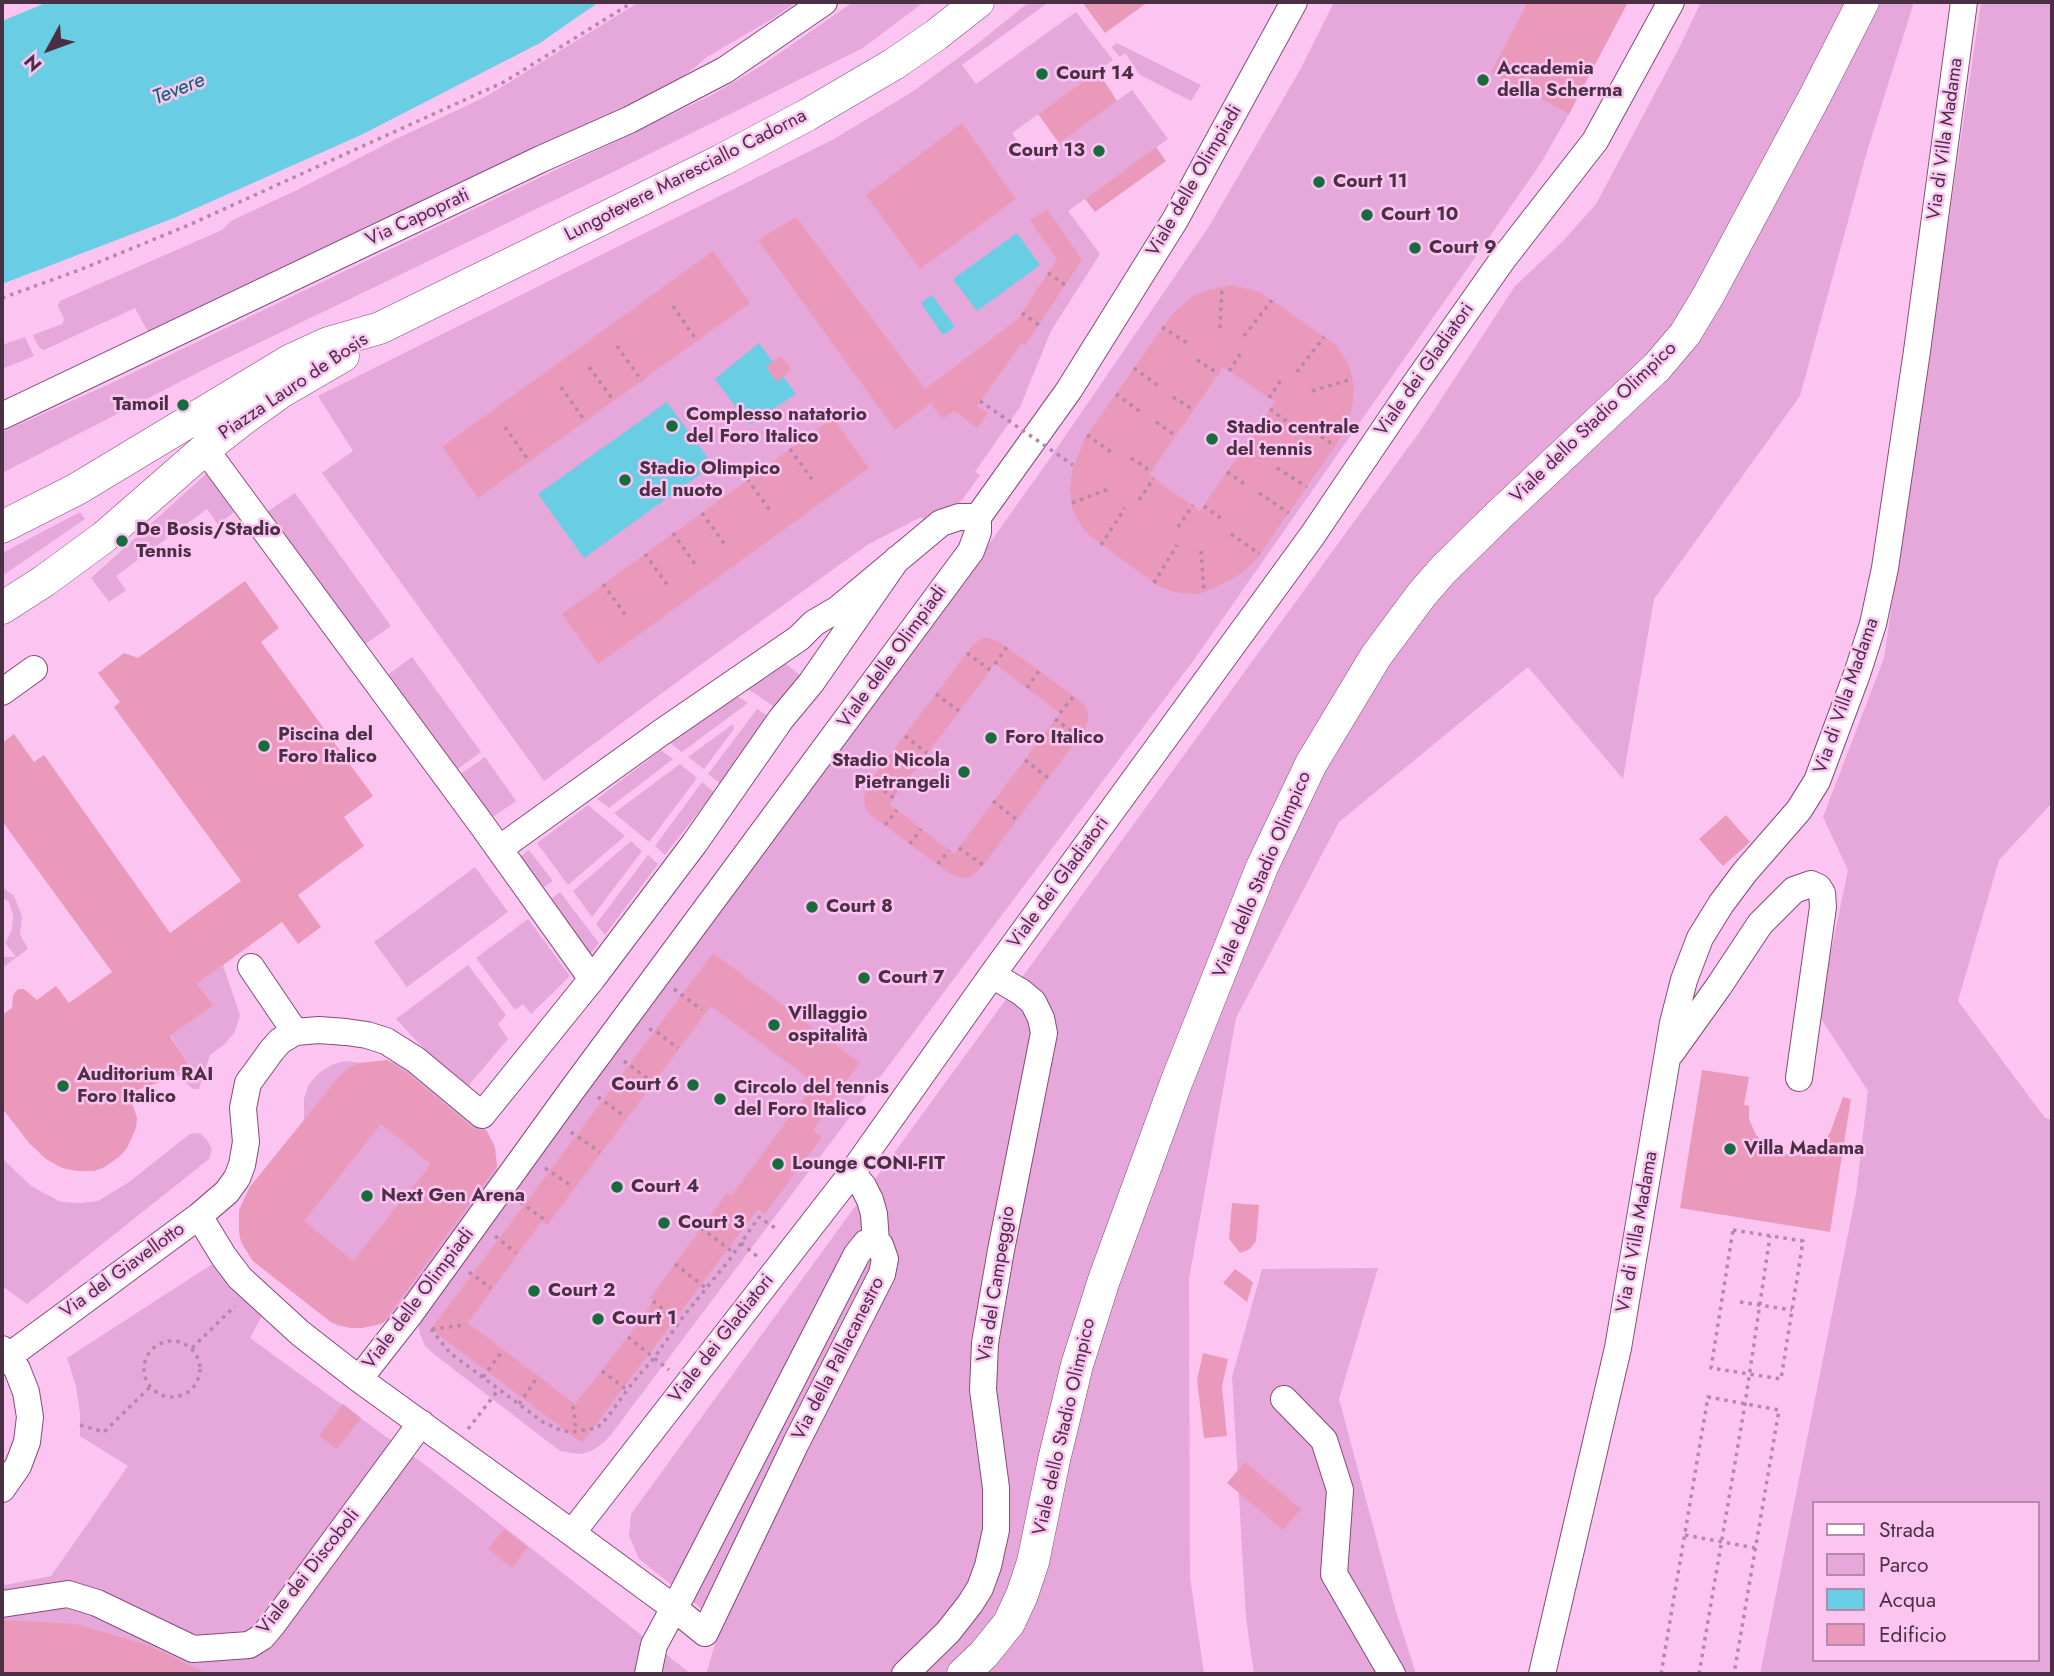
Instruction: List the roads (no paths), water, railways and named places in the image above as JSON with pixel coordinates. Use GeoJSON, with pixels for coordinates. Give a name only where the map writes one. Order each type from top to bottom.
{"type":"FeatureCollection","features":[{"type":"Feature","properties":{"kind":"main road","name":"Lungotevere Maresciallo Cadorna"},"geometry":{"type":"LineString","coordinates":[[380,328],[722,160],[807,115],[894,64],[978,2]]}},
{"type":"Feature","properties":{"kind":"main road","name":"Viale dello Stadio Olimpico"},"geometry":{"type":"LineString","coordinates":[[963,1674],[1000,1635],[1023,1595],[1036,1549],[1077,1365],[1104,1280],[1176,1083],[1262,867],[1311,764],[1376,656],[1422,594],[1499,514],[1657,368],[1685,334],[1708,296],[1863,2]]}},
{"type":"Feature","properties":{"kind":"main road","name":"Piazza Lauro de Bosis"},"geometry":{"type":"LineString","coordinates":[[2,608],[104,537],[205,449],[281,392],[336,361],[380,328]]}},
{"type":"Feature","properties":{"kind":"main road","name":"Piazza Lauro de Bosis"},"geometry":{"type":"LineString","coordinates":[[2,527],[77,489],[291,360],[328,343],[380,328]]}},
{"type":"Feature","properties":{"kind":"street","name":"Via Capoprati"},"geometry":{"type":"LineString","coordinates":[[2,416],[629,120],[725,70],[824,2]]}},
{"type":"Feature","properties":{"kind":"street","name":"Viale delle Olimpiadi"},"geometry":{"type":"LineString","coordinates":[[359,1379],[410,1314],[962,562],[976,539],[978,517],[1069,390],[1175,220],[1294,2]]}},
{"type":"Feature","properties":{"kind":"street","name":"Viale dei Gladiatori"},"geometry":{"type":"LineString","coordinates":[[572,1532],[855,1169],[992,975],[1312,536],[1503,259],[1595,141],[1671,2]]}},
{"type":"Feature","properties":{"kind":"street","name":"Via di Villa Madama"},"geometry":{"type":"LineString","coordinates":[[1542,1674],[1618,1348],[1679,994],[1700,938],[1731,890],[1812,791],[1825,764],[1873,624],[1885,568],[1917,351],[1964,2]]}},
{"type":"Feature","properties":{"kind":"street"},"geometry":{"type":"LineString","coordinates":[[205,449],[592,979]]}},
{"type":"Feature","properties":{"kind":"street"},"geometry":{"type":"LineString","coordinates":[[499,849],[799,638],[814,623],[838,609],[946,521],[959,517],[978,517]]}},
{"type":"Feature","properties":{"kind":"street"},"geometry":{"type":"LineString","coordinates":[[251,967],[295,1032],[346,1032],[386,1041],[416,1060],[482,1115],[592,979],[694,844],[897,559]]}},
{"type":"Feature","properties":{"kind":"street"},"geometry":{"type":"LineString","coordinates":[[2,692],[34,669]]}},
{"type":"Feature","properties":{"kind":"street"},"geometry":{"type":"LineString","coordinates":[[1668,1058],[1760,924],[1794,890],[1811,884],[1818,887],[1822,893],[1823,907],[1799,1078]]}},
{"type":"Feature","properties":{"kind":"street","name":"Via del Campeggio"},"geometry":{"type":"LineString","coordinates":[[905,1674],[948,1632],[970,1604],[980,1588],[994,1542],[996,1488],[984,1402],[984,1355],[1001,1250],[1044,1033],[1041,1018],[1033,1003],[1021,992],[992,975]]}},
{"type":"Feature","properties":{"kind":"street","name":"Via del Giavellotto"},"geometry":{"type":"LineString","coordinates":[[5,1352],[48,1327],[227,1192],[242,1165],[246,1142],[243,1108],[248,1083],[280,1041],[295,1032]]}},
{"type":"Feature","properties":{"kind":"street"},"geometry":{"type":"LineString","coordinates":[[855,1169],[870,1200],[876,1242]]}},
{"type":"Feature","properties":{"kind":"street"},"geometry":{"type":"LineString","coordinates":[[198,1216],[224,1257],[251,1290],[300,1333],[359,1379],[572,1532]]}},
{"type":"Feature","properties":{"kind":"street","name":"Via della Pallacanestro"},"geometry":{"type":"LineString","coordinates":[[572,1532],[674,1608],[705,1633],[796,1443],[883,1274],[883,1252],[876,1242],[866,1243],[861,1248],[674,1608],[654,1645],[648,1674]]}},
{"type":"Feature","properties":{"kind":"street"},"geometry":{"type":"LineString","coordinates":[[2,1489],[18,1466],[27,1442],[30,1417],[26,1392],[17,1369],[5,1352]]}},
{"type":"Feature","properties":{"kind":"street"},"geometry":{"type":"LineString","coordinates":[[1283,1399],[1324,1440],[1340,1490],[1334,1574],[1392,1674]]}},
{"type":"Feature","properties":{"kind":"street"},"geometry":{"type":"LineString","coordinates":[[772,1419],[796,1443]]}},
{"type":"Feature","properties":{"kind":"street","name":"Viale dei Discoboli"},"geometry":{"type":"LineString","coordinates":[[2,1604],[68,1594],[97,1603],[193,1649],[248,1645],[262,1637],[273,1624],[421,1423]]}},
{"type":"Feature","properties":{"kind":"water","name":"Tevere"},"geometry":{"type":"Polygon","coordinates":[[[48,2],[599,2],[540,43],[361,135],[174,218],[2,284],[2,21],[48,2]]]}},
{"type":"Feature","properties":{"kind":"water"},"geometry":{"type":"Polygon","coordinates":[[[1017,233],[1040,265],[977,311],[953,279],[1017,233]]]}},
{"type":"Feature","properties":{"kind":"water"},"geometry":{"type":"Polygon","coordinates":[[[932,295],[955,327],[943,335],[921,303],[932,295]]]}},
{"type":"Feature","properties":{"kind":"water"},"geometry":{"type":"Polygon","coordinates":[[[759,343],[796,394],[749,425],[715,379],[759,343]]]}},
{"type":"Feature","properties":{"kind":"water","name":"Stadio Olimpico del nuoto"},"geometry":{"type":"Polygon","coordinates":[[[667,402],[713,465],[584,558],[538,494],[667,402]]]}},
{"type":"Feature","properties":{"kind":"place","name":"Court 14"},"geometry":{"type":"Point","coordinates":[1042,74]}},
{"type":"Feature","properties":{"kind":"place","name":"Accademia della Scherma"},"geometry":{"type":"Point","coordinates":[1483,80]}},
{"type":"Feature","properties":{"kind":"place","name":"Court 13"},"geometry":{"type":"Point","coordinates":[1099,151]}},
{"type":"Feature","properties":{"kind":"place","name":"Court 11"},"geometry":{"type":"Point","coordinates":[1319,182]}},
{"type":"Feature","properties":{"kind":"place","name":"Court 10"},"geometry":{"type":"Point","coordinates":[1367,215]}},
{"type":"Feature","properties":{"kind":"place","name":"Court 9"},"geometry":{"type":"Point","coordinates":[1415,248]}},
{"type":"Feature","properties":{"kind":"place","name":"Tamoil"},"geometry":{"type":"Point","coordinates":[183,405]}},
{"type":"Feature","properties":{"kind":"place","name":"Complesso natatorio del Foro Italico"},"geometry":{"type":"Point","coordinates":[672,426]}},
{"type":"Feature","properties":{"kind":"place","name":"Stadio centrale del tennis"},"geometry":{"type":"Point","coordinates":[1212,439]}},
{"type":"Feature","properties":{"kind":"place","name":"Stadio Olimpico del nuoto"},"geometry":{"type":"Point","coordinates":[625,480]}},
{"type":"Feature","properties":{"kind":"place","name":"De Bosis/Stadio Tennis"},"geometry":{"type":"Point","coordinates":[122,541]}},
{"type":"Feature","properties":{"kind":"place","name":"Foro Italico"},"geometry":{"type":"Point","coordinates":[991,738]}},
{"type":"Feature","properties":{"kind":"place","name":"Piscina del Foro Italico"},"geometry":{"type":"Point","coordinates":[264,746]}},
{"type":"Feature","properties":{"kind":"place","name":"Stadio Nicola Pietrangeli"},"geometry":{"type":"Point","coordinates":[964,772]}},
{"type":"Feature","properties":{"kind":"place","name":"Court 8"},"geometry":{"type":"Point","coordinates":[812,907]}},
{"type":"Feature","properties":{"kind":"place","name":"Court 7"},"geometry":{"type":"Point","coordinates":[864,978]}},
{"type":"Feature","properties":{"kind":"place","name":"Villaggio ospitalità"},"geometry":{"type":"Point","coordinates":[774,1025]}},
{"type":"Feature","properties":{"kind":"place","name":"Court 6"},"geometry":{"type":"Point","coordinates":[693,1085]}},
{"type":"Feature","properties":{"kind":"place","name":"Auditorium RAI Foro Italico"},"geometry":{"type":"Point","coordinates":[63,1086]}},
{"type":"Feature","properties":{"kind":"place","name":"Circolo del tennis del Foro Italico"},"geometry":{"type":"Point","coordinates":[720,1099]}},
{"type":"Feature","properties":{"kind":"place","name":"Villa Madama"},"geometry":{"type":"Point","coordinates":[1730,1149]}},
{"type":"Feature","properties":{"kind":"place","name":"Lounge CONI-FIT"},"geometry":{"type":"Point","coordinates":[778,1164]}},
{"type":"Feature","properties":{"kind":"place","name":"Court 4"},"geometry":{"type":"Point","coordinates":[617,1187]}},
{"type":"Feature","properties":{"kind":"place","name":"Next Gen Arena"},"geometry":{"type":"Point","coordinates":[367,1196]}},
{"type":"Feature","properties":{"kind":"place","name":"Court 3"},"geometry":{"type":"Point","coordinates":[664,1223]}},
{"type":"Feature","properties":{"kind":"place","name":"Court 2"},"geometry":{"type":"Point","coordinates":[534,1291]}},
{"type":"Feature","properties":{"kind":"place","name":"Court 1"},"geometry":{"type":"Point","coordinates":[598,1319]}}]}
